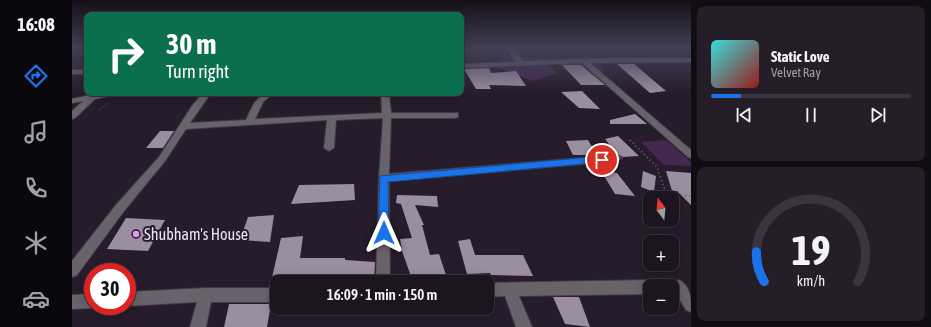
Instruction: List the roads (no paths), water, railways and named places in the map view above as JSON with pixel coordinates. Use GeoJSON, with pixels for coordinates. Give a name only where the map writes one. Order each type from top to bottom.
{"type":"FeatureCollection","features":[{"type":"Feature","properties":{"kind":"street"},"geometry":{"type":"LineString","coordinates":[[464,66],[545,63]]}},
{"type":"Feature","properties":{"kind":"street"},"geometry":{"type":"LineString","coordinates":[[586,63],[691,155]]}},
{"type":"Feature","properties":{"kind":"street"},"geometry":{"type":"LineString","coordinates":[[72,72],[84,72]]}},
{"type":"Feature","properties":{"kind":"street"},"geometry":{"type":"LineString","coordinates":[[72,101],[97,96]]}},
{"type":"Feature","properties":{"kind":"street"},"geometry":{"type":"LineString","coordinates":[[72,271],[120,208],[162,159],[204,96]]}},
{"type":"Feature","properties":{"kind":"street"},"geometry":{"type":"LineString","coordinates":[[249,122],[260,101],[266,96]]}},
{"type":"Feature","properties":{"kind":"street"},"geometry":{"type":"LineString","coordinates":[[383,275],[384,178],[387,115],[385,96]]}},
{"type":"Feature","properties":{"kind":"street"},"geometry":{"type":"LineString","coordinates":[[72,116],[92,97]]}},
{"type":"Feature","properties":{"kind":"street"},"geometry":{"type":"LineString","coordinates":[[184,126],[387,115],[456,115]]}},
{"type":"Feature","properties":{"kind":"street"},"geometry":{"type":"LineString","coordinates":[[329,148],[332,118]]}},
{"type":"Feature","properties":{"kind":"street"},"geometry":{"type":"LineString","coordinates":[[384,178],[617,158]]}},
{"type":"Feature","properties":{"kind":"street"},"geometry":{"type":"LineString","coordinates":[[494,290],[643,287]]}},
{"type":"Feature","properties":{"kind":"street"},"geometry":{"type":"LineString","coordinates":[[681,288],[691,305]]}},
{"type":"Feature","properties":{"kind":"street"},"geometry":{"type":"LineString","coordinates":[[509,289],[524,327]]}},
{"type":"Feature","properties":{"kind":"street"},"geometry":{"type":"LineString","coordinates":[[198,327],[206,295]]}},
{"type":"Feature","properties":{"kind":"street"},"geometry":{"type":"LineString","coordinates":[[136,299],[206,295],[270,295]]}},
{"type":"Feature","properties":{"kind":"street"},"geometry":{"type":"LineString","coordinates":[[72,302],[84,301]]}},
{"type":"Feature","properties":{"kind":"place","name":"Shubham's House"},"geometry":{"type":"Point","coordinates":[136,234]}}]}
